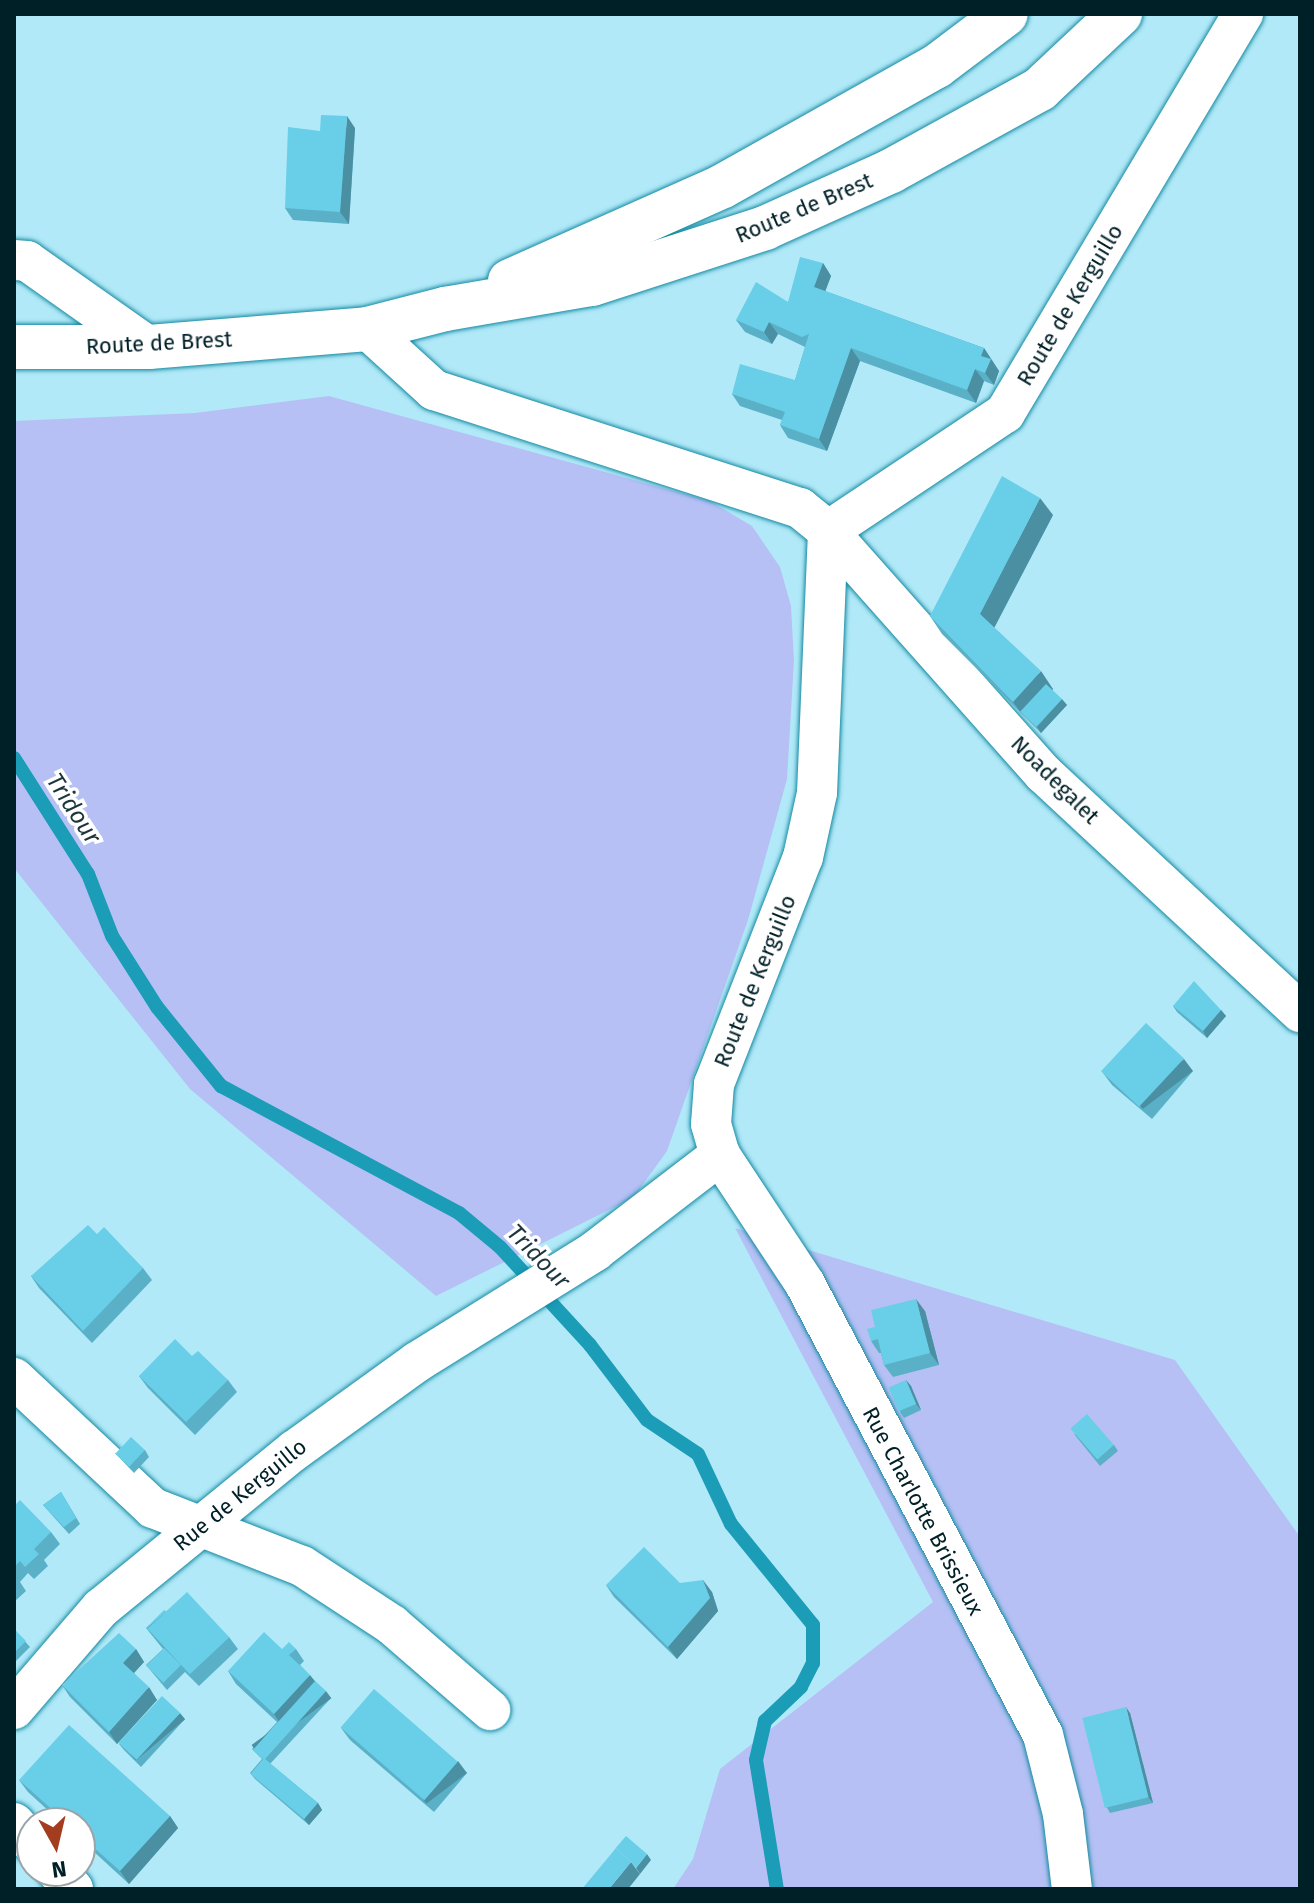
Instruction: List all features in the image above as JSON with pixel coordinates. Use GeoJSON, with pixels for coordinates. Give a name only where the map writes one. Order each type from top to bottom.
{"type":"FeatureCollection","features":[{"type":"Feature","properties":{"kind":"main road","name":"Route de Brest"},"geometry":{"type":"LineString","coordinates":[[445,309],[723,186],[937,66],[1006,14]]}},
{"type":"Feature","properties":{"kind":"main road","name":"Route de Brest"},"geometry":{"type":"LineString","coordinates":[[14,347],[149,347],[367,329],[445,309],[592,284],[765,228],[891,171],[1040,89],[1120,14]]}},
{"type":"Feature","properties":{"kind":"street","name":"Route de Kerguillo"},"geometry":{"type":"LineString","coordinates":[[720,1155],[711,1124],[714,1084],[803,857],[817,793],[828,531],[1005,413],[1243,14]]}},
{"type":"Feature","properties":{"kind":"street"},"geometry":{"type":"LineString","coordinates":[[14,260],[27,261],[149,347]]}},
{"type":"Feature","properties":{"kind":"street"},"geometry":{"type":"LineString","coordinates":[[367,329],[434,390],[800,508],[828,531]]}},
{"type":"Feature","properties":{"kind":"street","name":"Noadegalet"},"geometry":{"type":"LineString","coordinates":[[828,531],[1044,774],[1300,1012]]}},
{"type":"Feature","properties":{"kind":"street","name":"Rue de Kerguillo"},"geometry":{"type":"LineString","coordinates":[[14,1709],[101,1608],[307,1441],[417,1362],[595,1251],[720,1155]]}},
{"type":"Feature","properties":{"kind":"street","name":"Rue Charlotte Brissieux"},"geometry":{"type":"LineString","coordinates":[[720,1155],[805,1284],[1043,1735],[1063,1814],[1072,1889]]}},
{"type":"Feature","properties":{"kind":"street"},"geometry":{"type":"LineString","coordinates":[[14,1378],[153,1508],[199,1529],[302,1566],[392,1625],[490,1710]]}},
{"type":"Feature","properties":{"kind":"shaded area"},"geometry":{"type":"Polygon","coordinates":[[[329,396],[710,501],[752,526],[780,567],[791,606],[794,661],[787,779],[748,920],[667,1151],[633,1198],[436,1296],[190,1089],[14,868],[14,421],[195,413],[329,396]]]}},
{"type":"Feature","properties":{"kind":"shaded area"},"geometry":{"type":"Polygon","coordinates":[[[735,1228],[1175,1360],[1300,1537],[1300,1889],[673,1889],[693,1859],[720,1769],[933,1602],[735,1228]]]}},
{"type":"Feature","properties":{"kind":"building"},"geometry":{"type":"Polygon","coordinates":[[[321,115],[347,116],[340,212],[285,208],[288,127],[320,131],[321,115]]]}},
{"type":"Feature","properties":{"kind":"building"},"geometry":{"type":"Polygon","coordinates":[[[800,257],[823,263],[814,287],[984,348],[981,356],[991,359],[985,373],[975,369],[967,390],[851,348],[819,439],[780,425],[785,412],[732,394],[740,364],[795,380],[809,334],[802,337],[769,322],[764,332],[736,320],[756,282],[788,302],[800,257]]]}},
{"type":"Feature","properties":{"kind":"building"},"geometry":{"type":"Polygon","coordinates":[[[1002,476],[1040,498],[980,614],[1041,671],[1013,702],[930,616],[1002,476]]]}},
{"type":"Feature","properties":{"kind":"building"},"geometry":{"type":"Polygon","coordinates":[[[1046,684],[1062,699],[1036,727],[1020,712],[1046,684]]]}},
{"type":"Feature","properties":{"kind":"building"},"geometry":{"type":"Polygon","coordinates":[[[1194,981],[1221,1010],[1203,1031],[1173,1006],[1194,981]]]}},
{"type":"Feature","properties":{"kind":"building"},"geometry":{"type":"Polygon","coordinates":[[[1146,1023],[1184,1058],[1139,1107],[1101,1071],[1146,1023]]]}},
{"type":"Feature","properties":{"kind":"building"},"geometry":{"type":"Polygon","coordinates":[[[88,1225],[97,1234],[104,1227],[143,1268],[83,1331],[31,1276],[88,1225]]]}},
{"type":"Feature","properties":{"kind":"building"},"geometry":{"type":"Polygon","coordinates":[[[916,1299],[930,1353],[884,1365],[878,1339],[871,1341],[867,1329],[875,1327],[871,1310],[916,1299]]]}},
{"type":"Feature","properties":{"kind":"building"},"geometry":{"type":"Polygon","coordinates":[[[175,1339],[192,1356],[198,1351],[228,1380],[186,1422],[139,1376],[175,1339]]]}},
{"type":"Feature","properties":{"kind":"building"},"geometry":{"type":"Polygon","coordinates":[[[906,1380],[916,1404],[899,1411],[889,1387],[906,1380]]]}},
{"type":"Feature","properties":{"kind":"building"},"geometry":{"type":"Polygon","coordinates":[[[1087,1414],[1114,1445],[1097,1459],[1070,1428],[1087,1414]]]}},
{"type":"Feature","properties":{"kind":"building"},"geometry":{"type":"Polygon","coordinates":[[[131,1437],[145,1450],[129,1467],[115,1454],[131,1437]]]}},
{"type":"Feature","properties":{"kind":"building"},"geometry":{"type":"Polygon","coordinates":[[[61,1492],[76,1518],[64,1527],[43,1505],[61,1492]]]}},
{"type":"Feature","properties":{"kind":"building"},"geometry":{"type":"Polygon","coordinates":[[[20,1500],[51,1532],[34,1549],[39,1554],[25,1567],[20,1561],[14,1567],[14,1506],[20,1500]]]}},
{"type":"Feature","properties":{"kind":"building"},"geometry":{"type":"Polygon","coordinates":[[[644,1547],[680,1583],[703,1580],[710,1598],[668,1647],[606,1585],[644,1547]]]}},
{"type":"Feature","properties":{"kind":"building"},"geometry":{"type":"Polygon","coordinates":[[[187,1592],[229,1637],[190,1674],[148,1629],[187,1592]]]}},
{"type":"Feature","properties":{"kind":"building"},"geometry":{"type":"Polygon","coordinates":[[[14,1629],[26,1641],[14,1653],[14,1629]]]}},
{"type":"Feature","properties":{"kind":"building"},"geometry":{"type":"Polygon","coordinates":[[[264,1632],[282,1649],[289,1642],[296,1649],[289,1655],[310,1675],[274,1714],[228,1671],[264,1632]]]}},
{"type":"Feature","properties":{"kind":"building"},"geometry":{"type":"Polygon","coordinates":[[[119,1633],[136,1649],[123,1663],[149,1687],[109,1732],[62,1685],[119,1633]]]}},
{"type":"Feature","properties":{"kind":"building"},"geometry":{"type":"Polygon","coordinates":[[[164,1648],[181,1665],[163,1683],[146,1666],[164,1648]]]}},
{"type":"Feature","properties":{"kind":"building"},"geometry":{"type":"Polygon","coordinates":[[[315,1681],[326,1691],[264,1760],[253,1750],[315,1681]]]}},
{"type":"Feature","properties":{"kind":"building"},"geometry":{"type":"Polygon","coordinates":[[[374,1689],[458,1762],[424,1800],[341,1727],[374,1689]]]}},
{"type":"Feature","properties":{"kind":"building"},"geometry":{"type":"Polygon","coordinates":[[[162,1696],[180,1713],[137,1760],[118,1743],[162,1696]]]}},
{"type":"Feature","properties":{"kind":"building"},"geometry":{"type":"Polygon","coordinates":[[[1126,1707],[1148,1797],[1105,1808],[1082,1718],[1126,1707]]]}},
{"type":"Feature","properties":{"kind":"building"},"geometry":{"type":"Polygon","coordinates":[[[69,1725],[170,1816],[120,1871],[96,1849],[96,1807],[49,1807],[19,1780],[69,1725]]]}},
{"type":"Feature","properties":{"kind":"building"},"geometry":{"type":"Polygon","coordinates":[[[264,1758],[318,1803],[304,1819],[251,1774],[264,1758]]]}},
{"type":"Feature","properties":{"kind":"building"},"geometry":{"type":"Polygon","coordinates":[[[626,1836],[647,1854],[636,1868],[616,1848],[614,1850],[626,1836]]]}},
{"type":"Feature","properties":{"kind":"building"},"geometry":{"type":"Polygon","coordinates":[[[616,1848],[631,1862],[609,1889],[582,1889],[616,1848]]]}},
{"type":"Feature","properties":{"kind":"waterway","name":"Tridour"},"geometry":{"type":"LineString","coordinates":[[14,758],[88,874],[112,936],[157,1007],[221,1086],[459,1213],[500,1247],[590,1345],[647,1420],[698,1454],[731,1524],[813,1625],[813,1663],[801,1687],[765,1721],[756,1760],[777,1889]]}}]}
